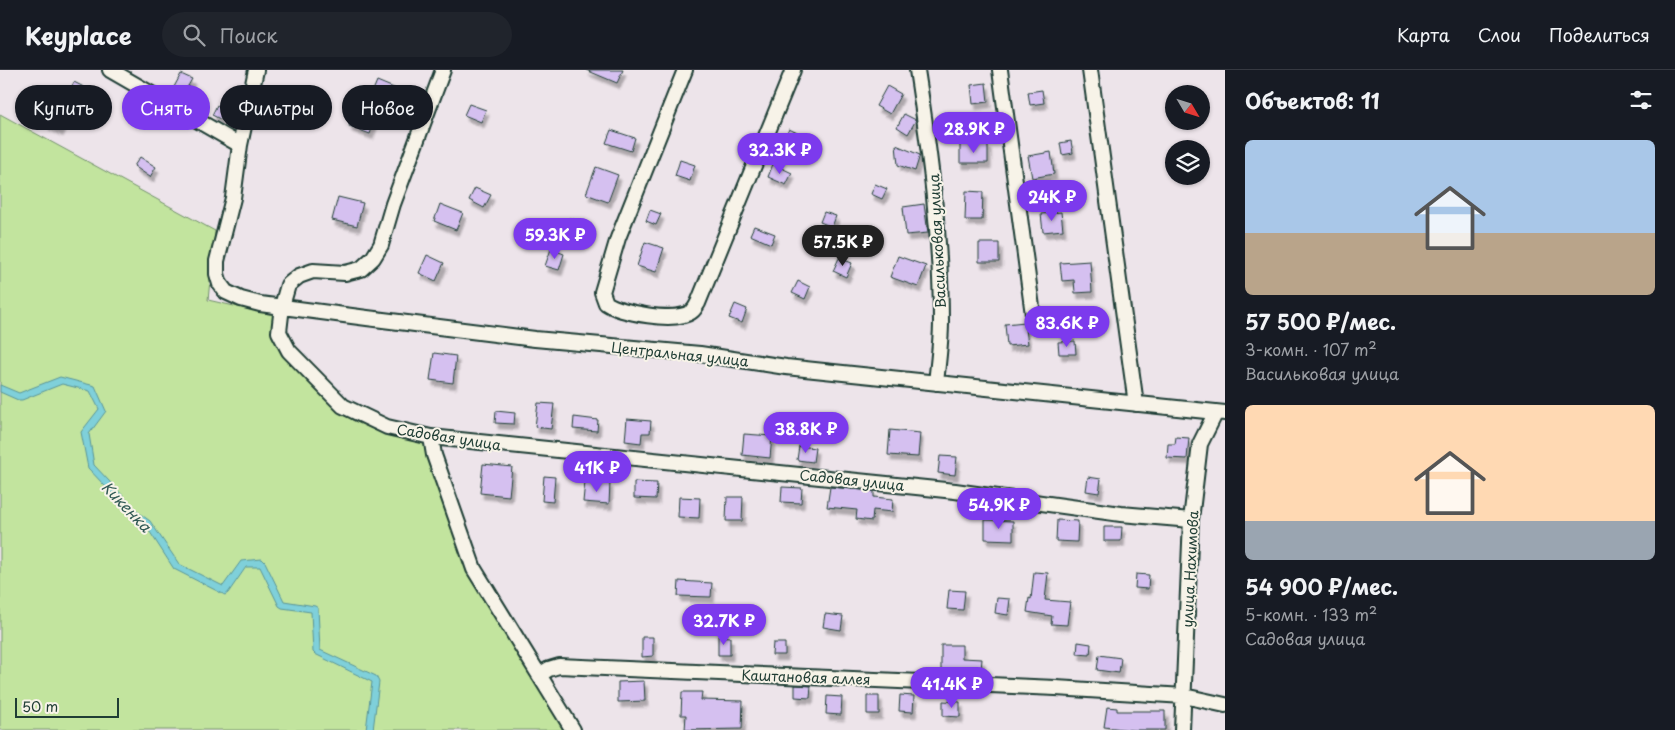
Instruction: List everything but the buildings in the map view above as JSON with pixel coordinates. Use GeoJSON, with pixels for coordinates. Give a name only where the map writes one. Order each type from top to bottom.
{"type":"FeatureCollection","features":[{"type":"Feature","properties":{"kind":"street"},"geometry":{"type":"LineString","coordinates":[[110,70],[240,145],[256,70]]}},
{"type":"Feature","properties":{"kind":"street","name":"Садовая улица"},"geometry":{"type":"LineString","coordinates":[[443,70],[393,204],[381,245],[373,258],[361,269],[345,273],[313,271],[299,276],[288,285],[282,306],[279,332],[289,351],[343,406],[387,427],[431,437],[955,491],[1121,514],[1191,520]]}},
{"type":"Feature","properties":{"kind":"street"},"geometry":{"type":"LineString","coordinates":[[685,70],[618,238],[602,292],[606,303],[614,308],[639,314],[680,316],[691,312],[698,303],[793,70]]}},
{"type":"Feature","properties":{"kind":"street","name":"Васильковая улица"},"geometry":{"type":"LineString","coordinates":[[918,70],[932,164],[940,265],[941,324],[936,383]]}},
{"type":"Feature","properties":{"kind":"street"},"geometry":{"type":"LineString","coordinates":[[1000,70],[1034,322]]}},
{"type":"Feature","properties":{"kind":"street"},"geometry":{"type":"LineString","coordinates":[[1090,70],[1136,404]]}},
{"type":"Feature","properties":{"kind":"street","name":"Центральная улица"},"geometry":{"type":"LineString","coordinates":[[240,145],[233,198],[217,261],[216,274],[226,292],[240,299],[535,339],[700,354],[786,367],[1221,413]]}},
{"type":"Feature","properties":{"kind":"street","name":"улица Нахимова"},"geometry":{"type":"LineString","coordinates":[[1182,730],[1191,520],[1200,444],[1221,413]]}},
{"type":"Feature","properties":{"kind":"street"},"geometry":{"type":"LineString","coordinates":[[431,437],[434,455],[474,569],[573,730]]}},
{"type":"Feature","properties":{"kind":"street","name":"Каштановая аллея"},"geometry":{"type":"LineString","coordinates":[[539,675],[559,666],[1056,688],[1184,696],[1225,706]]}},
{"type":"Feature","properties":{"kind":"green space"},"geometry":{"type":"Polygon","coordinates":[[[0,114],[15,122],[15,130],[29,130],[215,231],[208,300],[273,315],[274,335],[319,390],[352,420],[379,432],[425,443],[470,570],[570,730],[0,730],[0,114]]]}},
{"type":"Feature","properties":{"kind":"water","name":"Кикенка"},"geometry":{"type":"Polygon","coordinates":[[[60,377],[95,386],[106,411],[89,434],[94,465],[139,513],[150,521],[179,564],[223,586],[241,561],[262,559],[284,601],[318,608],[320,650],[376,676],[379,682],[373,730],[366,730],[372,682],[313,652],[311,612],[279,606],[260,567],[246,567],[225,595],[174,569],[146,526],[135,518],[88,468],[81,432],[99,409],[90,391],[62,384],[22,400],[0,392],[0,385],[19,393],[60,377]]]}}]}
